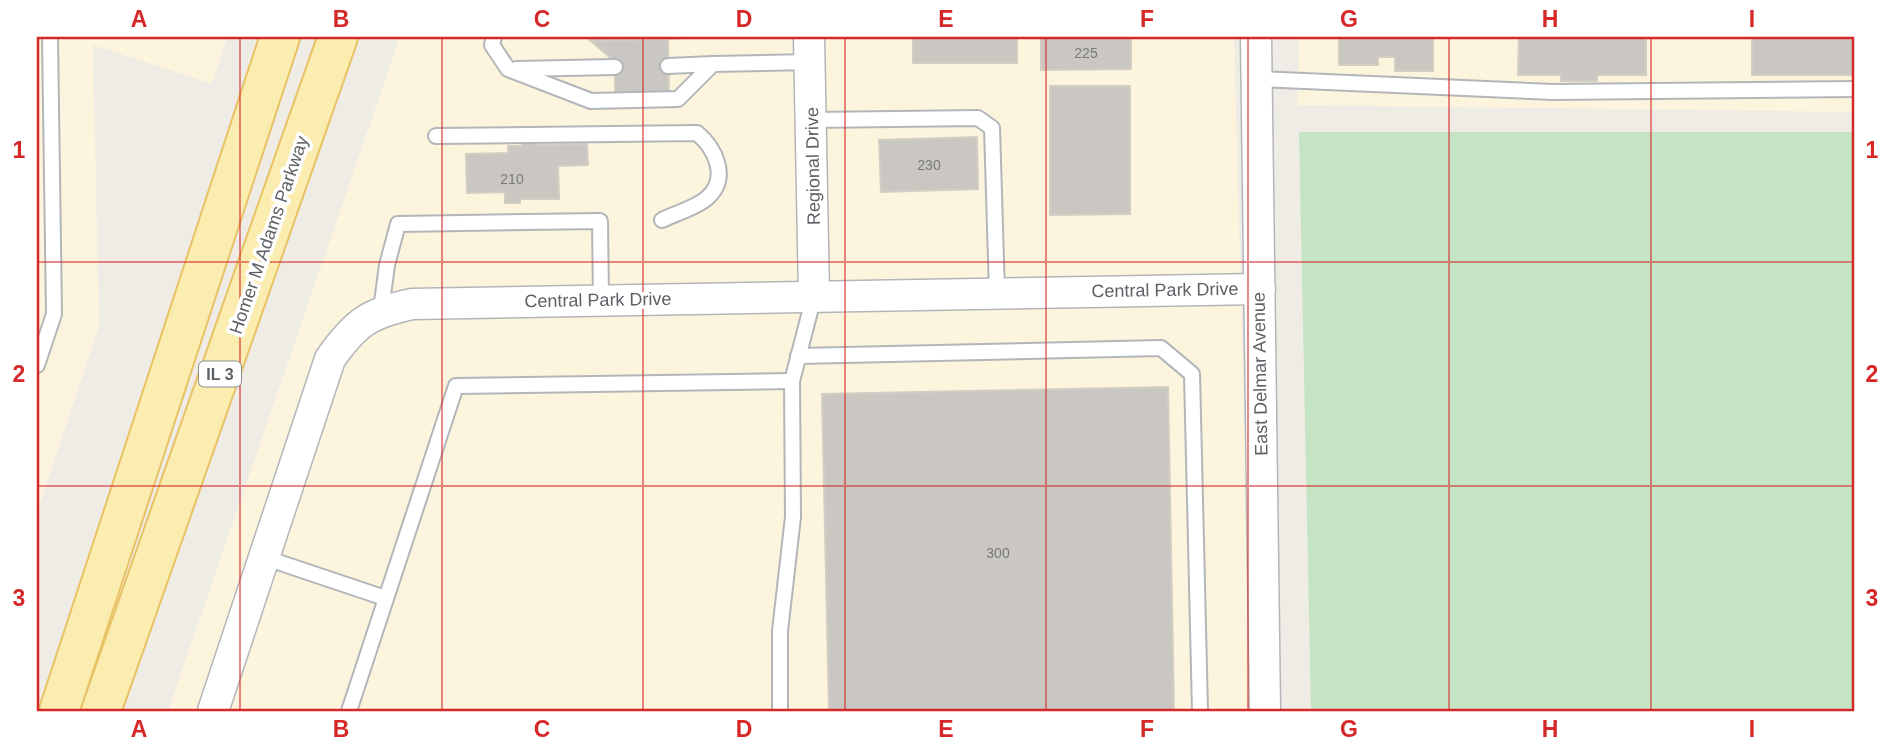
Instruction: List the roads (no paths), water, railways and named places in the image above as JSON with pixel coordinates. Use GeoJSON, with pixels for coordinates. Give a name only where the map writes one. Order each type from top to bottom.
{"type":"FeatureCollection","features":[{"type":"Feature","properties":{"kind":"main road","name":"IL 3"},"geometry":{"type":"LineString","coordinates":[[59,711],[280,37]]}},
{"type":"Feature","properties":{"kind":"main road","name":"Homer M Adams Parkway"},"geometry":{"type":"LineString","coordinates":[[101,711],[338,37]]}},
{"type":"Feature","properties":{"kind":"street","name":"East Delmar Avenue"},"geometry":{"type":"LineString","coordinates":[[1256,37],[1265,711]]}},
{"type":"Feature","properties":{"kind":"street","name":"Regional Drive"},"geometry":{"type":"LineString","coordinates":[[810,49],[814,296]]}},
{"type":"Feature","properties":{"kind":"street","name":"Central Park Drive"},"geometry":{"type":"LineString","coordinates":[[213,711],[330,359],[352,328],[381,310],[412,304],[601,299],[1259,289]]}},
{"type":"Feature","properties":{"kind":"lane"},"geometry":{"type":"LineString","coordinates":[[37,365],[54,314],[50,37]]}},
{"type":"Feature","properties":{"kind":"lane"},"geometry":{"type":"LineString","coordinates":[[495,37],[492,45],[508,69],[591,101],[678,99],[713,64]]}},
{"type":"Feature","properties":{"kind":"lane"},"geometry":{"type":"LineString","coordinates":[[668,66],[713,64],[810,49]]}},
{"type":"Feature","properties":{"kind":"lane"},"geometry":{"type":"LineString","coordinates":[[508,69],[614,67]]}},
{"type":"Feature","properties":{"kind":"lane"},"geometry":{"type":"LineString","coordinates":[[1256,79],[1553,92],[1854,89]]}},
{"type":"Feature","properties":{"kind":"lane"},"geometry":{"type":"LineString","coordinates":[[812,120],[978,118],[992,128],[997,293]]}},
{"type":"Feature","properties":{"kind":"lane"},"geometry":{"type":"LineString","coordinates":[[436,136],[697,133],[712,145],[718,162],[718,182],[707,198],[662,220]]}},
{"type":"Feature","properties":{"kind":"lane"},"geometry":{"type":"LineString","coordinates":[[381,310],[387,265],[398,225],[600,221],[601,299]]}},
{"type":"Feature","properties":{"kind":"lane"},"geometry":{"type":"LineString","coordinates":[[780,711],[780,631],[793,517],[792,381],[814,296]]}},
{"type":"Feature","properties":{"kind":"lane"},"geometry":{"type":"LineString","coordinates":[[798,356],[1161,348],[1192,374],[1199,711]]}},
{"type":"Feature","properties":{"kind":"lane"},"geometry":{"type":"LineString","coordinates":[[349,711],[456,386],[792,381]]}},
{"type":"Feature","properties":{"kind":"lane"},"geometry":{"type":"LineString","coordinates":[[262,557],[385,598]]}}]}
